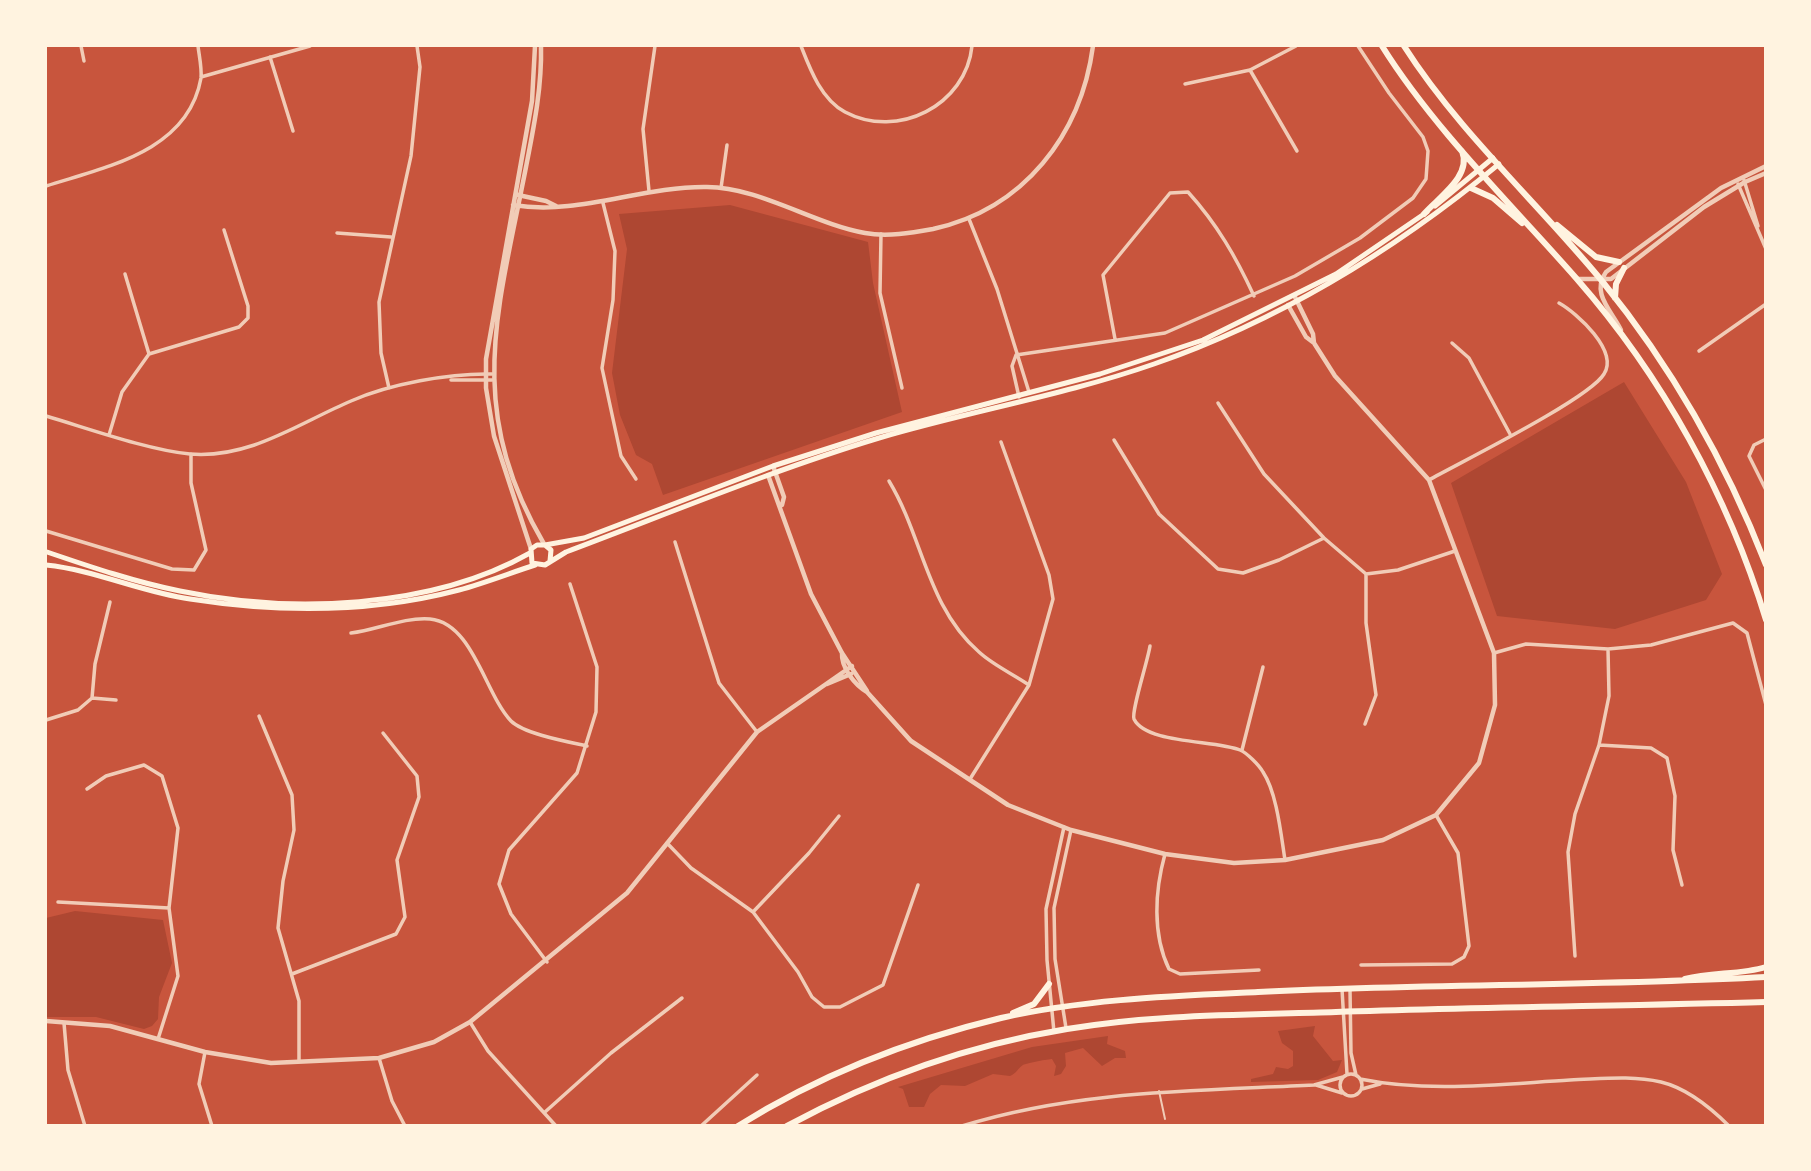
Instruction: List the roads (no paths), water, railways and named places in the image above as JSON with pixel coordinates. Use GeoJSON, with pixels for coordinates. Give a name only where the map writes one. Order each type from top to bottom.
{"type":"FeatureCollection","features":[{"type":"Feature","properties":{"kind":"main road"},"geometry":{"type":"LineString","coordinates":[[1382,46],[1458,143],[1577,279],[1626,340],[1707,473],[1747,563],[1766,620]]}},
{"type":"Feature","properties":{"kind":"main road"},"geometry":{"type":"LineString","coordinates":[[1404,46],[1430,83],[1600,280],[1669,372],[1699,422],[1746,516],[1766,565]]}},
{"type":"Feature","properties":{"kind":"main road"},"geometry":{"type":"LineString","coordinates":[[1424,214],[1455,183],[1463,169],[1464,155],[1458,143]]}},
{"type":"Feature","properties":{"kind":"main road"},"geometry":{"type":"LineString","coordinates":[[1297,300],[1424,214],[1493,158]]}},
{"type":"Feature","properties":{"kind":"main road"},"geometry":{"type":"LineString","coordinates":[[767,472],[584,538],[545,545],[530,551],[497,572],[442,587],[367,600],[290,603],[183,592],[46,551],[46,564],[72,568],[189,599],[253,607],[367,606],[418,599],[476,585],[535,565],[545,565],[566,552],[767,472],[774,469],[924,419],[1030,395],[1203,340],[1297,300],[1378,255],[1471,188],[1499,164]]}},
{"type":"Feature","properties":{"kind":"main road"},"geometry":{"type":"LineString","coordinates":[[1471,188],[1493,198],[1554,253]]}},
{"type":"Feature","properties":{"kind":"main road"},"geometry":{"type":"LineString","coordinates":[[1547,218],[1596,257],[1621,265],[1615,299]]}},
{"type":"Feature","properties":{"kind":"main road"},"geometry":{"type":"LineString","coordinates":[[545,545],[551,550],[550,561]]}},
{"type":"Feature","properties":{"kind":"main road"},"geometry":{"type":"LineString","coordinates":[[530,551],[535,565]]}},
{"type":"Feature","properties":{"kind":"main road"},"geometry":{"type":"LineString","coordinates":[[1673,982],[1709,972],[1766,967]]}},
{"type":"Feature","properties":{"kind":"main road"},"geometry":{"type":"LineString","coordinates":[[738,1125],[778,1102],[860,1064],[928,1039],[1002,1018],[1063,1007],[1158,997],[1346,988],[1673,982],[1766,977]]}},
{"type":"Feature","properties":{"kind":"main road"},"geometry":{"type":"LineString","coordinates":[[1002,1018],[1034,1004],[1049,984]]}},
{"type":"Feature","properties":{"kind":"main road"},"geometry":{"type":"LineString","coordinates":[[787,1125],[872,1084],[971,1050],[1066,1029],[1157,1019],[1764,1003]]}},
{"type":"Feature","properties":{"kind":"street"},"geometry":{"type":"LineString","coordinates":[[81,46],[84,61]]}},
{"type":"Feature","properties":{"kind":"street"},"geometry":{"type":"LineString","coordinates":[[46,186],[127,161],[159,144],[186,114],[201,77],[198,46]]}},
{"type":"Feature","properties":{"kind":"street"},"geometry":{"type":"LineString","coordinates":[[201,77],[310,46]]}},
{"type":"Feature","properties":{"kind":"street"},"geometry":{"type":"LineString","coordinates":[[389,387],[381,353],[379,302],[391,237],[411,156],[421,68],[417,46]]}},
{"type":"Feature","properties":{"kind":"street"},"geometry":{"type":"LineString","coordinates":[[530,551],[494,436],[489,377],[533,101],[535,46]]}},
{"type":"Feature","properties":{"kind":"street"},"geometry":{"type":"LineString","coordinates":[[517,195],[538,102],[541,46]]}},
{"type":"Feature","properties":{"kind":"street"},"geometry":{"type":"LineString","coordinates":[[649,191],[643,129],[655,46]]}},
{"type":"Feature","properties":{"kind":"street"},"geometry":{"type":"LineString","coordinates":[[801,46],[816,82],[844,111],[887,124],[927,114],[959,81],[972,46]]}},
{"type":"Feature","properties":{"kind":"street"},"geometry":{"type":"LineString","coordinates":[[516,205],[546,210],[557,206],[603,203],[649,191],[709,187],[778,203],[835,225],[881,234],[920,232],[970,219],[1013,193],[1048,159],[1062,139],[1083,95],[1093,46]]}},
{"type":"Feature","properties":{"kind":"street"},"geometry":{"type":"LineString","coordinates":[[1185,84],[1250,70],[1296,46]]}},
{"type":"Feature","properties":{"kind":"street"},"geometry":{"type":"LineString","coordinates":[[1016,355],[1165,333],[1254,296],[1360,238],[1413,198],[1426,178],[1428,151],[1423,137],[1358,46]]}},
{"type":"Feature","properties":{"kind":"street"},"geometry":{"type":"LineString","coordinates":[[270,57],[293,131]]}},
{"type":"Feature","properties":{"kind":"street"},"geometry":{"type":"LineString","coordinates":[[1250,70],[1297,151]]}},
{"type":"Feature","properties":{"kind":"street"},"geometry":{"type":"LineString","coordinates":[[721,189],[727,145]]}},
{"type":"Feature","properties":{"kind":"street"},"geometry":{"type":"LineString","coordinates":[[1621,265],[1766,166]]}},
{"type":"Feature","properties":{"kind":"street"},"geometry":{"type":"LineString","coordinates":[[1577,279],[1611,279],[1621,265],[1736,179],[1766,173]]}},
{"type":"Feature","properties":{"kind":"street"},"geometry":{"type":"LineString","coordinates":[[1736,179],[1766,250]]}},
{"type":"Feature","properties":{"kind":"street"},"geometry":{"type":"LineString","coordinates":[[1744,179],[1756,213],[1758,232]]}},
{"type":"Feature","properties":{"kind":"street"},"geometry":{"type":"LineString","coordinates":[[1115,339],[1103,275],[1170,193],[1188,192],[1209,215],[1234,252],[1254,296]]}},
{"type":"Feature","properties":{"kind":"street"},"geometry":{"type":"LineString","coordinates":[[517,195],[557,206]]}},
{"type":"Feature","properties":{"kind":"street"},"geometry":{"type":"LineString","coordinates":[[603,203],[615,251],[613,300],[602,368],[621,456],[636,479]]}},
{"type":"Feature","properties":{"kind":"street"},"geometry":{"type":"LineString","coordinates":[[970,219],[997,289],[1030,395]]}},
{"type":"Feature","properties":{"kind":"street"},"geometry":{"type":"LineString","coordinates":[[109,435],[122,392],[149,354],[239,327],[248,318],[248,306],[224,230]]}},
{"type":"Feature","properties":{"kind":"street"},"geometry":{"type":"LineString","coordinates":[[337,233],[391,237]]}},
{"type":"Feature","properties":{"kind":"street"},"geometry":{"type":"LineString","coordinates":[[881,234],[880,293],[902,388]]}},
{"type":"Feature","properties":{"kind":"street"},"geometry":{"type":"LineString","coordinates":[[125,274],[149,354]]}},
{"type":"Feature","properties":{"kind":"street"},"geometry":{"type":"LineString","coordinates":[[1600,280],[1598,285],[1603,300],[1626,340]]}},
{"type":"Feature","properties":{"kind":"street"},"geometry":{"type":"LineString","coordinates":[[1297,300],[1313,334],[1314,344]]}},
{"type":"Feature","properties":{"kind":"street"},"geometry":{"type":"LineString","coordinates":[[1429,480],[1577,397],[1606,370],[1607,356],[1600,343],[1575,312],[1559,303]]}},
{"type":"Feature","properties":{"kind":"street"},"geometry":{"type":"LineString","coordinates":[[767,472],[782,506],[811,594],[842,653],[867,692],[911,741],[1008,805],[1071,830],[1165,854],[1234,863],[1285,860],[1383,841],[1436,815],[1479,763],[1495,705],[1494,653],[1429,480],[1335,376],[1314,344],[1306,337],[1288,304]]}},
{"type":"Feature","properties":{"kind":"street"},"geometry":{"type":"LineString","coordinates":[[1699,351],[1766,304]]}},
{"type":"Feature","properties":{"kind":"street"},"geometry":{"type":"LineString","coordinates":[[1452,343],[1469,358],[1510,434]]}},
{"type":"Feature","properties":{"kind":"street"},"geometry":{"type":"LineString","coordinates":[[1016,355],[1012,366],[1019,398]]}},
{"type":"Feature","properties":{"kind":"street"},"geometry":{"type":"LineString","coordinates":[[46,416],[109,435],[191,454],[247,448],[291,431],[353,400],[389,387],[449,379],[461,382],[489,377]]}},
{"type":"Feature","properties":{"kind":"street"},"geometry":{"type":"LineString","coordinates":[[489,377],[499,435],[522,501],[545,545]]}},
{"type":"Feature","properties":{"kind":"street"},"geometry":{"type":"LineString","coordinates":[[1218,403],[1264,474],[1324,538],[1366,574],[1398,570],[1455,551]]}},
{"type":"Feature","properties":{"kind":"street"},"geometry":{"type":"LineString","coordinates":[[1766,439],[1754,445],[1749,456],[1766,490]]}},
{"type":"Feature","properties":{"kind":"street"},"geometry":{"type":"LineString","coordinates":[[1114,440],[1160,514],[1218,569],[1242,573],[1279,560],[1324,538]]}},
{"type":"Feature","properties":{"kind":"street"},"geometry":{"type":"LineString","coordinates":[[969,781],[1029,685],[1053,599],[1049,575],[1001,442]]}},
{"type":"Feature","properties":{"kind":"street"},"geometry":{"type":"LineString","coordinates":[[46,531],[172,569],[194,570],[206,550],[191,483],[191,454]]}},
{"type":"Feature","properties":{"kind":"street"},"geometry":{"type":"LineString","coordinates":[[774,469],[784,497],[782,506]]}},
{"type":"Feature","properties":{"kind":"street"},"geometry":{"type":"LineString","coordinates":[[889,481],[900,498],[934,592],[953,623],[979,653],[1029,685]]}},
{"type":"Feature","properties":{"kind":"street"},"geometry":{"type":"LineString","coordinates":[[674,542],[719,683],[757,732]]}},
{"type":"Feature","properties":{"kind":"street"},"geometry":{"type":"LineString","coordinates":[[1365,724],[1376,695],[1366,623],[1366,574]]}},
{"type":"Feature","properties":{"kind":"street"},"geometry":{"type":"LineString","coordinates":[[547,962],[511,914],[499,884],[509,850],[577,773],[596,712],[597,667],[570,583]]}},
{"type":"Feature","properties":{"kind":"street"},"geometry":{"type":"LineString","coordinates":[[46,720],[78,710],[92,698],[95,664],[110,602]]}},
{"type":"Feature","properties":{"kind":"street"},"geometry":{"type":"LineString","coordinates":[[351,633],[414,619],[429,619],[449,625],[464,642],[512,722],[548,737],[587,746]]}},
{"type":"Feature","properties":{"kind":"street"},"geometry":{"type":"LineString","coordinates":[[1494,653],[1526,644],[1608,649],[1651,645],[1733,623],[1746,633],[1766,705]]}},
{"type":"Feature","properties":{"kind":"street"},"geometry":{"type":"LineString","coordinates":[[1150,646],[1144,678],[1133,706],[1134,718],[1146,732],[1242,750],[1264,773],[1278,816],[1285,860]]}},
{"type":"Feature","properties":{"kind":"street"},"geometry":{"type":"LineString","coordinates":[[1575,956],[1568,852],[1575,814],[1598,745],[1609,696],[1608,649]]}},
{"type":"Feature","properties":{"kind":"street"},"geometry":{"type":"LineString","coordinates":[[842,653],[848,672],[859,687],[867,692]]}},
{"type":"Feature","properties":{"kind":"street"},"geometry":{"type":"LineString","coordinates":[[848,672],[852,666]]}},
{"type":"Feature","properties":{"kind":"street"},"geometry":{"type":"LineString","coordinates":[[1242,750],[1263,667]]}},
{"type":"Feature","properties":{"kind":"street"},"geometry":{"type":"LineString","coordinates":[[46,1021],[110,1026],[249,1061],[299,1063],[379,1058],[434,1042],[470,1022],[547,962],[627,893],[757,732],[826,685],[848,672],[856,671]]}},
{"type":"Feature","properties":{"kind":"street"},"geometry":{"type":"LineString","coordinates":[[92,698],[116,700]]}},
{"type":"Feature","properties":{"kind":"street"},"geometry":{"type":"LineString","coordinates":[[259,716],[292,795],[294,830],[283,881],[278,928],[299,1001],[299,1063]]}},
{"type":"Feature","properties":{"kind":"street"},"geometry":{"type":"LineString","coordinates":[[292,974],[396,934],[405,917],[397,860],[419,797],[417,776],[383,733]]}},
{"type":"Feature","properties":{"kind":"street"},"geometry":{"type":"LineString","coordinates":[[1598,745],[1651,748],[1667,758],[1675,796],[1673,850],[1682,885]]}},
{"type":"Feature","properties":{"kind":"street"},"geometry":{"type":"LineString","coordinates":[[87,789],[106,776],[144,765],[162,776],[178,828],[169,908],[178,976],[158,1039]]}},
{"type":"Feature","properties":{"kind":"street"},"geometry":{"type":"LineString","coordinates":[[1361,965],[1452,964],[1464,957],[1469,946],[1458,853],[1436,815]]}},
{"type":"Feature","properties":{"kind":"street"},"geometry":{"type":"LineString","coordinates":[[752,912],[809,853],[839,816]]}},
{"type":"Feature","properties":{"kind":"street"},"geometry":{"type":"LineString","coordinates":[[1054,1032],[1046,909],[1063,827]]}},
{"type":"Feature","properties":{"kind":"street"},"geometry":{"type":"LineString","coordinates":[[1066,1029],[1055,959],[1054,908],[1071,830]]}},
{"type":"Feature","properties":{"kind":"street"},"geometry":{"type":"LineString","coordinates":[[667,844],[691,868],[752,912],[817,1003],[824,1007],[840,1007],[883,985],[918,885]]}},
{"type":"Feature","properties":{"kind":"street"},"geometry":{"type":"LineString","coordinates":[[1165,854],[1156,901],[1163,959],[1168,970],[1180,974],[1259,970]]}},
{"type":"Feature","properties":{"kind":"street"},"geometry":{"type":"LineString","coordinates":[[58,902],[169,908]]}},
{"type":"Feature","properties":{"kind":"street"},"geometry":{"type":"LineString","coordinates":[[1346,988],[1351,1053],[1362,1089]]}},
{"type":"Feature","properties":{"kind":"street"},"geometry":{"type":"LineString","coordinates":[[1343,1094],[1339,1085],[1345,1076],[1348,1012],[1346,988]]}},
{"type":"Feature","properties":{"kind":"street"},"geometry":{"type":"LineString","coordinates":[[545,1112],[611,1053],[682,998]]}},
{"type":"Feature","properties":{"kind":"street"},"geometry":{"type":"LineString","coordinates":[[64,1021],[68,1070],[85,1125]]}},
{"type":"Feature","properties":{"kind":"street"},"geometry":{"type":"LineString","coordinates":[[470,1022],[488,1051],[556,1125]]}},
{"type":"Feature","properties":{"kind":"street"},"geometry":{"type":"LineString","coordinates":[[205,1052],[199,1084],[212,1125]]}},
{"type":"Feature","properties":{"kind":"street"},"geometry":{"type":"LineString","coordinates":[[379,1058],[392,1101],[405,1125]]}},
{"type":"Feature","properties":{"kind":"street"},"geometry":{"type":"LineString","coordinates":[[701,1125],[757,1075]]}},
{"type":"Feature","properties":{"kind":"street"},"geometry":{"type":"LineString","coordinates":[[962,1125],[1067,1100],[1159,1091],[1314,1085],[1356,1075]]}},
{"type":"Feature","properties":{"kind":"street"},"geometry":{"type":"LineString","coordinates":[[1360,1079],[1382,1083],[1454,1086],[1625,1077],[1663,1083],[1685,1090],[1729,1125]]}},
{"type":"Feature","properties":{"kind":"street"},"geometry":{"type":"LineString","coordinates":[[1314,1085],[1351,1097],[1362,1089],[1382,1083]]}},
{"type":"Feature","properties":{"kind":"lane"},"geometry":{"type":"LineString","coordinates":[[1159,1091],[1165,1119]]}}]}
